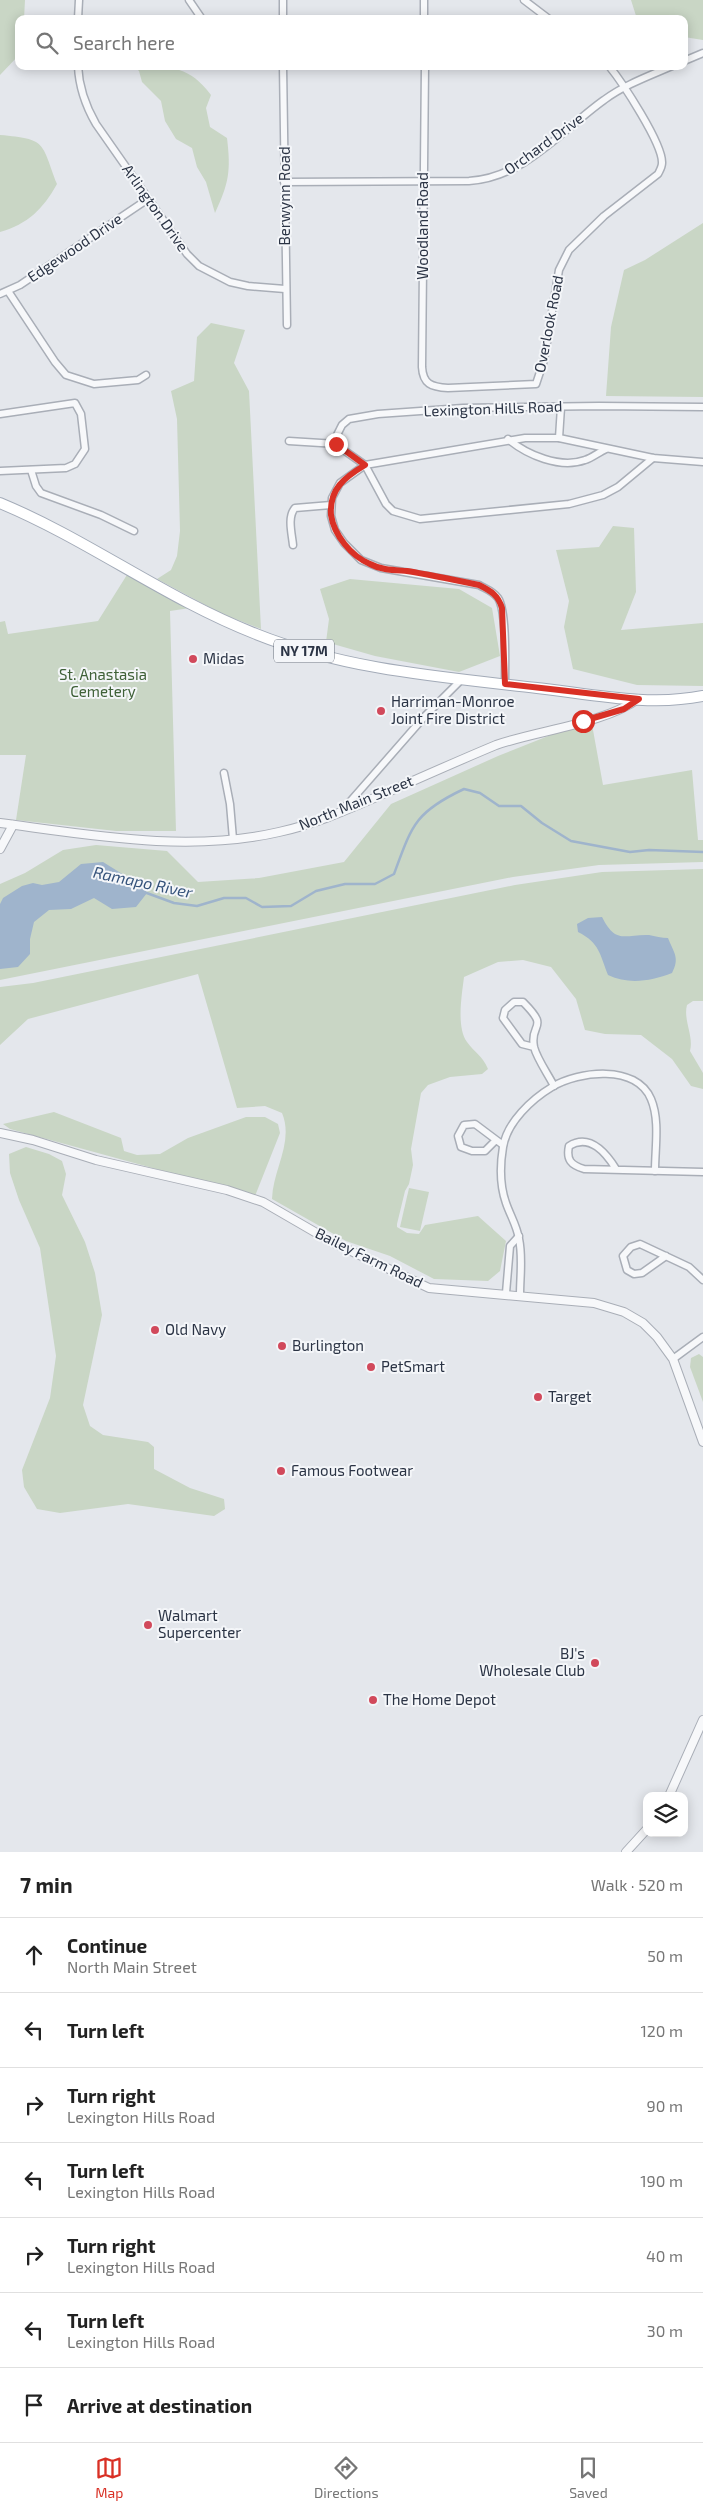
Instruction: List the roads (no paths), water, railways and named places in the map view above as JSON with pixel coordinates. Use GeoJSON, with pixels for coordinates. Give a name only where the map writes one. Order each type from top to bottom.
{"type":"FeatureCollection","features":[{"type":"Feature","properties":{"kind":"main road","name":"NY 17M"},"geometry":{"type":"LineString","coordinates":[[0,503],[46,523],[211,615],[255,634],[334,660],[380,669],[462,680],[639,699],[678,700],[703,696]]}},
{"type":"Feature","properties":{"kind":"street"},"geometry":{"type":"LineString","coordinates":[[78,15],[79,0]]}},
{"type":"Feature","properties":{"kind":"street"},"geometry":{"type":"LineString","coordinates":[[189,0],[199,15]]}},
{"type":"Feature","properties":{"kind":"street"},"geometry":{"type":"LineString","coordinates":[[282,15],[283,0]]}},
{"type":"Feature","properties":{"kind":"street"},"geometry":{"type":"LineString","coordinates":[[424,0],[424,15]]}},
{"type":"Feature","properties":{"kind":"street"},"geometry":{"type":"LineString","coordinates":[[524,0],[544,15]]}},
{"type":"Feature","properties":{"kind":"street"},"geometry":{"type":"LineString","coordinates":[[688,59],[703,53]]}},
{"type":"Feature","properties":{"kind":"street","name":"Arlington Drive"},"geometry":{"type":"LineString","coordinates":[[78,70],[79,83],[86,106],[187,254],[211,274],[230,282],[248,286],[285,289]]}},
{"type":"Feature","properties":{"kind":"street","name":"Berwynn Road"},"geometry":{"type":"LineString","coordinates":[[283,70],[286,325]]}},
{"type":"Feature","properties":{"kind":"street","name":"Woodland Road"},"geometry":{"type":"LineString","coordinates":[[425,70],[422,366],[423,377],[427,384]]}},
{"type":"Feature","properties":{"kind":"street"},"geometry":{"type":"LineString","coordinates":[[612,70],[626,87]]}},
{"type":"Feature","properties":{"kind":"street","name":"Orchard Drive"},"geometry":{"type":"LineString","coordinates":[[284,182],[483,180],[503,174],[550,143],[604,99],[663,70]]}},
{"type":"Feature","properties":{"kind":"street","name":"Overlook Road"},"geometry":{"type":"LineString","coordinates":[[427,384],[448,388],[536,384],[544,360],[558,270],[569,250],[604,216],[658,174],[663,162],[660,152],[626,87]]}},
{"type":"Feature","properties":{"kind":"street","name":"Edgewood Drive"},"geometry":{"type":"LineString","coordinates":[[0,294],[78,248],[148,199]]}},
{"type":"Feature","properties":{"kind":"street"},"geometry":{"type":"LineString","coordinates":[[8,291],[55,362],[66,375],[94,384],[138,380],[146,375]]}},
{"type":"Feature","properties":{"kind":"street"},"geometry":{"type":"LineString","coordinates":[[0,414],[75,403],[78,405],[85,437],[85,449],[82,457],[66,468],[0,471]]}},
{"type":"Feature","properties":{"kind":"street"},"geometry":{"type":"LineString","coordinates":[[559,438],[561,407]]}},
{"type":"Feature","properties":{"kind":"street","name":"Lexington Hills Road"},"geometry":{"type":"LineString","coordinates":[[336,444],[337,431],[342,424],[356,417],[463,408],[703,407]]}},
{"type":"Feature","properties":{"kind":"street","name":"Lexington Hills Road"},"geometry":{"type":"LineString","coordinates":[[331,505],[332,498],[340,483],[365,465],[508,440],[559,438],[653,458],[703,462]]}},
{"type":"Feature","properties":{"kind":"street","name":"Lexington Hills Road"},"geometry":{"type":"LineString","coordinates":[[508,440],[525,452],[562,461],[585,460],[606,449]]}},
{"type":"Feature","properties":{"kind":"street"},"geometry":{"type":"LineString","coordinates":[[289,441],[336,444],[365,465],[375,486],[386,504],[393,511],[427,519],[569,504],[603,495],[618,487],[653,458]]}},
{"type":"Feature","properties":{"kind":"street"},"geometry":{"type":"LineString","coordinates":[[32,470],[36,486],[41,493],[101,515],[134,531]]}},
{"type":"Feature","properties":{"kind":"street"},"geometry":{"type":"LineString","coordinates":[[293,544],[290,520],[292,511],[295,508],[331,505],[335,530],[344,543],[366,562],[381,568],[479,585],[493,592],[500,600],[502,608],[505,684]]}},
{"type":"Feature","properties":{"kind":"street"},"geometry":{"type":"LineString","coordinates":[[340,813],[424,716],[462,680]]}},
{"type":"Feature","properties":{"kind":"street","name":"North Main Street"},"geometry":{"type":"LineString","coordinates":[[0,823],[177,842],[233,839],[278,832],[340,813],[496,745],[521,736],[600,717],[624,709],[639,699]]}},
{"type":"Feature","properties":{"kind":"street"},"geometry":{"type":"LineString","coordinates":[[224,773],[230,804],[233,839]]}},
{"type":"Feature","properties":{"kind":"street"},"geometry":{"type":"LineString","coordinates":[[0,849],[13,825]]}},
{"type":"Feature","properties":{"kind":"street"},"geometry":{"type":"LineString","coordinates":[[534,1047],[522,1044],[503,1018],[505,1010],[514,1002],[523,1002],[535,1014],[539,1022],[534,1047],[554,1086]]}},
{"type":"Feature","properties":{"kind":"street"},"geometry":{"type":"LineString","coordinates":[[520,1295],[522,1252],[519,1236],[505,1201],[501,1175],[503,1145],[521,1112],[554,1086],[591,1076],[611,1074],[628,1076],[641,1085],[650,1098],[654,1112],[655,1170]]}},
{"type":"Feature","properties":{"kind":"street"},"geometry":{"type":"LineString","coordinates":[[496,1140],[485,1151],[472,1151],[461,1147],[458,1136],[464,1125],[475,1124],[503,1145]]}},
{"type":"Feature","properties":{"kind":"street","name":"Bailey Farm Road"},"geometry":{"type":"LineString","coordinates":[[0,1134],[33,1140],[96,1160],[227,1190],[263,1202],[332,1242],[429,1288],[594,1303],[624,1312],[643,1323],[657,1337],[673,1359],[703,1442]]}},
{"type":"Feature","properties":{"kind":"street"},"geometry":{"type":"LineString","coordinates":[[616,1169],[605,1151],[585,1142],[577,1141],[569,1146],[567,1154],[575,1166],[616,1169],[703,1172]]}},
{"type":"Feature","properties":{"kind":"street"},"geometry":{"type":"LineString","coordinates":[[506,1294],[510,1246],[519,1236]]}},
{"type":"Feature","properties":{"kind":"street"},"geometry":{"type":"LineString","coordinates":[[666,1256],[642,1273],[634,1274],[627,1270],[623,1256],[631,1247],[640,1244],[666,1256],[689,1267],[703,1280]]}},
{"type":"Feature","properties":{"kind":"street"},"geometry":{"type":"LineString","coordinates":[[673,1359],[703,1337]]}},
{"type":"Feature","properties":{"kind":"street"},"geometry":{"type":"LineString","coordinates":[[671,1792],[703,1720]]}},
{"type":"Feature","properties":{"kind":"street"},"geometry":{"type":"LineString","coordinates":[[626,1852],[643,1833]]}},
{"type":"Feature","properties":{"kind":"water"},"geometry":{"type":"Polygon","coordinates":[[[103,862],[140,885],[147,893],[136,907],[112,909],[94,898],[71,909],[49,910],[34,922],[30,939],[30,954],[18,967],[0,969],[0,904],[3,898],[22,886],[33,883],[42,885],[59,882],[81,864],[103,862]]]}},
{"type":"Feature","properties":{"kind":"water"},"geometry":{"type":"Polygon","coordinates":[[[602,917],[607,926],[617,935],[649,935],[668,938],[676,959],[672,973],[640,981],[624,980],[608,975],[595,945],[578,932],[577,924],[588,918],[602,917]]]}},
{"type":"Feature","properties":{"kind":"waterway","name":"Ramapo River"},"geometry":{"type":"LineString","coordinates":[[144,892],[174,903],[197,906],[224,898],[246,898],[262,907],[291,906],[316,891],[345,884],[375,884],[394,874],[411,832],[425,813],[435,805],[464,789],[480,793],[499,806],[521,806],[542,823],[571,841],[630,852],[649,850],[703,852]]}},
{"type":"Feature","properties":{"kind":"place","name":"Midas"},"geometry":{"type":"Point","coordinates":[193,659]}},
{"type":"Feature","properties":{"kind":"place","name":"Harriman-Monroe Joint Fire District"},"geometry":{"type":"Point","coordinates":[381,711]}},
{"type":"Feature","properties":{"kind":"place","name":"Old Navy"},"geometry":{"type":"Point","coordinates":[155,1330]}},
{"type":"Feature","properties":{"kind":"place","name":"Burlington"},"geometry":{"type":"Point","coordinates":[282,1346]}},
{"type":"Feature","properties":{"kind":"place","name":"PetSmart"},"geometry":{"type":"Point","coordinates":[371,1367]}},
{"type":"Feature","properties":{"kind":"place","name":"Target"},"geometry":{"type":"Point","coordinates":[538,1397]}},
{"type":"Feature","properties":{"kind":"place","name":"Famous Footwear"},"geometry":{"type":"Point","coordinates":[281,1471]}},
{"type":"Feature","properties":{"kind":"place","name":"Walmart Supercenter"},"geometry":{"type":"Point","coordinates":[148,1625]}},
{"type":"Feature","properties":{"kind":"place","name":"BJ's Wholesale Club"},"geometry":{"type":"Point","coordinates":[595,1663]}},
{"type":"Feature","properties":{"kind":"place","name":"The Home Depot"},"geometry":{"type":"Point","coordinates":[373,1700]}},
{"type":"Feature","properties":{"kind":"park label","name":"St. Anastasia Cemetery"},"geometry":{"type":"Point","coordinates":[103,684]}}]}
